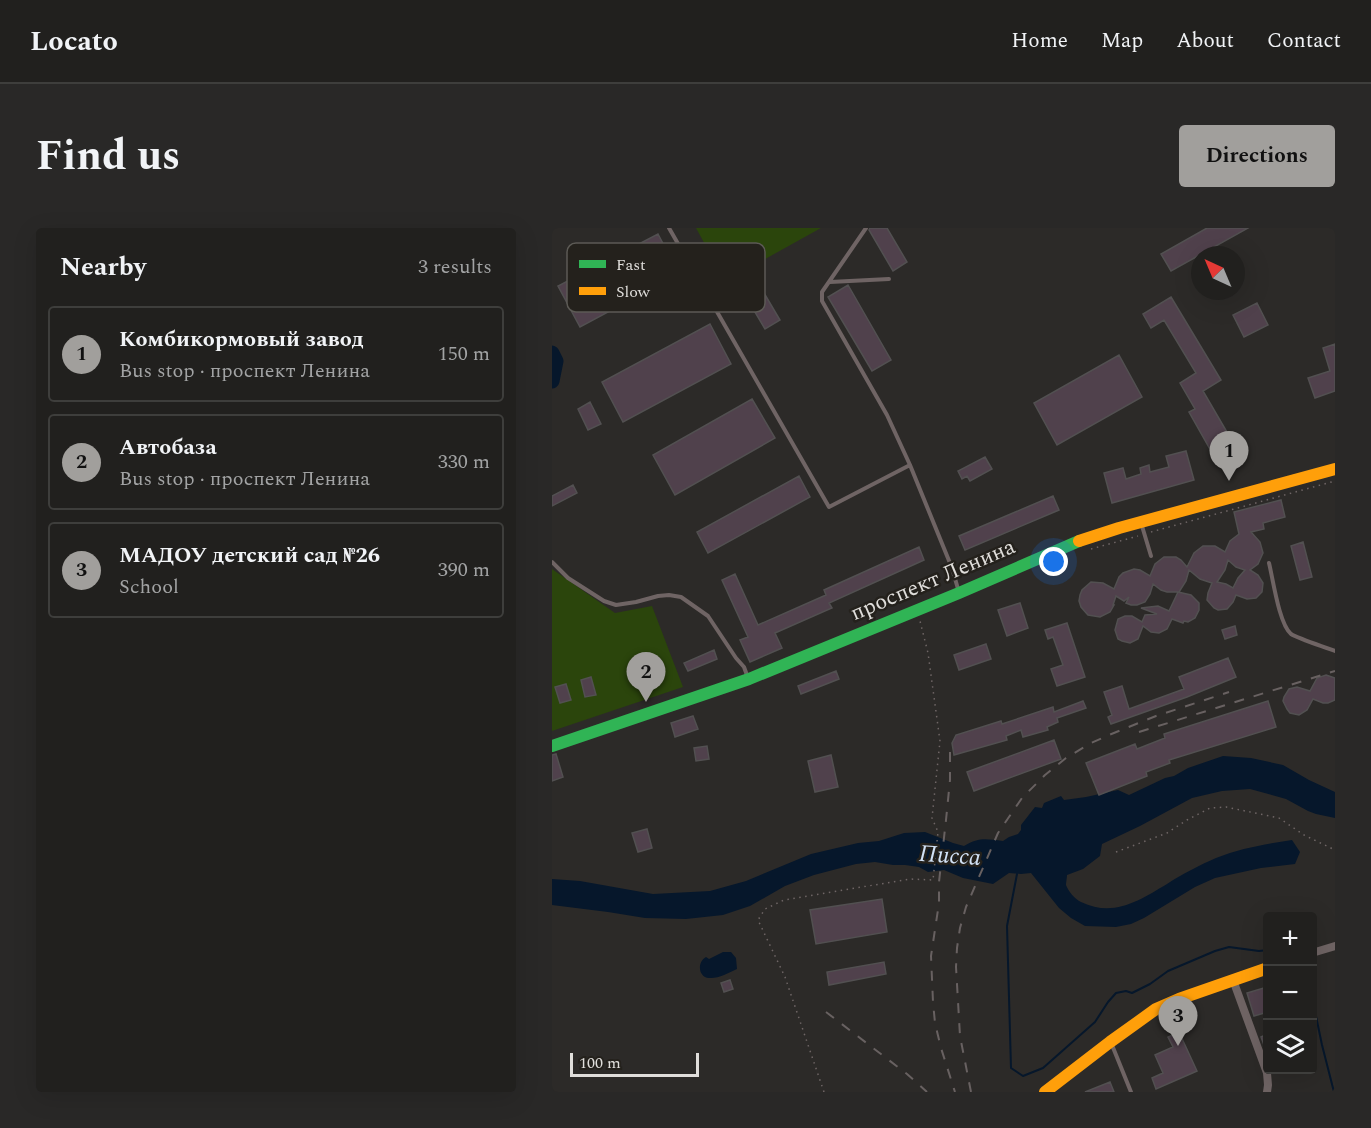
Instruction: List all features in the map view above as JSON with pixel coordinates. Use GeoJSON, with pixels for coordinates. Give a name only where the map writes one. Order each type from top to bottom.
{"type":"FeatureCollection","features":[{"type":"Feature","properties":{"kind":"main road","name":"проспект Ленина"},"geometry":{"type":"LineString","coordinates":[[552,746],[748,679],[918,610],[1075,542],[1142,528],[1335,469]]}},
{"type":"Feature","properties":{"kind":"main road"},"geometry":{"type":"LineString","coordinates":[[1045,1092],[1156,1009],[1263,970]]}},
{"type":"Feature","properties":{"kind":"street"},"geometry":{"type":"LineString","coordinates":[[1317,951],[1335,946]]}},
{"type":"Feature","properties":{"kind":"street"},"geometry":{"type":"LineString","coordinates":[[1233,980],[1267,1073],[1267,1092]]}},
{"type":"Feature","properties":{"kind":"lane"},"geometry":{"type":"LineString","coordinates":[[669,228],[678,243]]}},
{"type":"Feature","properties":{"kind":"lane"},"geometry":{"type":"LineString","coordinates":[[866,228],[822,292],[822,301],[887,415],[952,568],[958,593]]}},
{"type":"Feature","properties":{"kind":"lane"},"geometry":{"type":"LineString","coordinates":[[829,282],[889,279]]}},
{"type":"Feature","properties":{"kind":"lane"},"geometry":{"type":"LineString","coordinates":[[717,312],[829,507],[910,465]]}},
{"type":"Feature","properties":{"kind":"lane"},"geometry":{"type":"LineString","coordinates":[[1142,528],[1151,556]]}},
{"type":"Feature","properties":{"kind":"lane"},"geometry":{"type":"LineString","coordinates":[[552,562],[568,578],[604,601],[616,605],[658,596],[681,597],[708,616],[744,667],[748,679]]}},
{"type":"Feature","properties":{"kind":"lane"},"geometry":{"type":"LineString","coordinates":[[1269,563],[1279,610],[1287,629],[1292,635],[1335,651]]}},
{"type":"Feature","properties":{"kind":"lane"},"geometry":{"type":"LineString","coordinates":[[1110,1042],[1131,1092]]}},
{"type":"Feature","properties":{"kind":"path"},"geometry":{"type":"LineString","coordinates":[[1090,550],[1142,528],[1335,482]]}},
{"type":"Feature","properties":{"kind":"path"},"geometry":{"type":"LineString","coordinates":[[824,1092],[785,977],[758,920],[765,909],[784,900],[910,879],[933,880],[938,832],[932,818],[940,741],[928,653],[918,610]]}},
{"type":"Feature","properties":{"kind":"path"},"geometry":{"type":"LineString","coordinates":[[1116,852],[1167,833],[1210,808],[1226,807],[1279,818],[1304,835],[1335,849]]}},
{"type":"Feature","properties":{"kind":"green space"},"geometry":{"type":"Polygon","coordinates":[[[696,228],[821,228],[765,259],[765,243],[704,243],[696,228]]]}},
{"type":"Feature","properties":{"kind":"green space"},"geometry":{"type":"Polygon","coordinates":[[[552,569],[615,613],[652,606],[683,687],[552,731],[552,569]]]}},
{"type":"Feature","properties":{"kind":"water","name":"Писса"},"geometry":{"type":"Polygon","coordinates":[[[1223,756],[1251,758],[1283,765],[1335,792],[1335,818],[1316,814],[1286,799],[1250,789],[1222,791],[1192,798],[1102,844],[1100,856],[1083,869],[1067,875],[1066,885],[1079,901],[1105,908],[1116,908],[1137,901],[1197,867],[1235,852],[1292,840],[1300,852],[1295,864],[1261,868],[1215,878],[1131,924],[1116,927],[1085,926],[1059,908],[1031,873],[1009,873],[993,884],[963,878],[944,870],[928,872],[919,867],[875,862],[856,864],[814,875],[785,886],[750,906],[723,915],[686,919],[645,918],[552,905],[552,879],[580,881],[653,894],[710,891],[746,881],[811,854],[858,843],[879,841],[904,833],[925,832],[964,846],[983,839],[1003,841],[1018,834],[1021,825],[1035,807],[1042,808],[1044,803],[1061,796],[1064,800],[1118,790],[1129,795],[1188,768],[1223,756]]]}},
{"type":"Feature","properties":{"kind":"water"},"geometry":{"type":"Polygon","coordinates":[[[723,952],[731,952],[736,958],[737,969],[716,978],[705,977],[700,969],[703,959],[706,957],[709,959],[723,952]]]}},
{"type":"Feature","properties":{"kind":"building"},"geometry":{"type":"Polygon","coordinates":[[[870,228],[887,228],[907,262],[893,271],[869,230],[870,228]]]}},
{"type":"Feature","properties":{"kind":"building"},"geometry":{"type":"Polygon","coordinates":[[[1207,228],[1248,228],[1216,246],[1191,246],[1191,260],[1171,271],[1161,254],[1207,228]]]}},
{"type":"Feature","properties":{"kind":"building"},"geometry":{"type":"Polygon","coordinates":[[[658,234],[663,243],[641,243],[658,234]]]}},
{"type":"Feature","properties":{"kind":"building"},"geometry":{"type":"Polygon","coordinates":[[[567,281],[567,303],[558,286],[567,281]]]}},
{"type":"Feature","properties":{"kind":"building"},"geometry":{"type":"Polygon","coordinates":[[[848,285],[891,360],[872,371],[828,297],[848,285]]]}},
{"type":"Feature","properties":{"kind":"building"},"geometry":{"type":"Polygon","coordinates":[[[765,295],[780,320],[765,329],[755,312],[765,312],[765,295]]]}},
{"type":"Feature","properties":{"kind":"building"},"geometry":{"type":"Polygon","coordinates":[[[1171,297],[1221,380],[1203,391],[1231,439],[1211,451],[1189,412],[1195,409],[1180,383],[1196,373],[1164,320],[1151,328],[1143,314],[1171,297]]]}},
{"type":"Feature","properties":{"kind":"building"},"geometry":{"type":"Polygon","coordinates":[[[1257,303],[1268,325],[1244,337],[1233,315],[1257,303]]]}},
{"type":"Feature","properties":{"kind":"building"},"geometry":{"type":"Polygon","coordinates":[[[572,312],[608,312],[580,327],[572,312]]]}},
{"type":"Feature","properties":{"kind":"building"},"geometry":{"type":"Polygon","coordinates":[[[710,324],[731,364],[623,422],[602,382],[710,324]]]}},
{"type":"Feature","properties":{"kind":"building"},"geometry":{"type":"Polygon","coordinates":[[[1335,344],[1335,391],[1315,398],[1308,378],[1330,371],[1323,348],[1335,344]]]}},
{"type":"Feature","properties":{"kind":"building"},"geometry":{"type":"Polygon","coordinates":[[[1119,355],[1142,397],[1057,445],[1034,403],[1119,355]]]}},
{"type":"Feature","properties":{"kind":"building"},"geometry":{"type":"Polygon","coordinates":[[[752,399],[775,438],[675,495],[653,455],[752,399]]]}},
{"type":"Feature","properties":{"kind":"building"},"geometry":{"type":"Polygon","coordinates":[[[590,402],[601,424],[588,430],[578,409],[590,402]]]}},
{"type":"Feature","properties":{"kind":"building"},"geometry":{"type":"Polygon","coordinates":[[[1186,451],[1194,480],[1112,503],[1104,473],[1123,468],[1126,479],[1141,474],[1140,468],[1149,465],[1150,472],[1169,467],[1166,456],[1186,451]]]}},
{"type":"Feature","properties":{"kind":"building"},"geometry":{"type":"Polygon","coordinates":[[[985,457],[992,469],[970,481],[967,476],[962,479],[958,471],[985,457]]]}},
{"type":"Feature","properties":{"kind":"building"},"geometry":{"type":"Polygon","coordinates":[[[799,476],[810,497],[708,553],[697,532],[799,476]]]}},
{"type":"Feature","properties":{"kind":"building"},"geometry":{"type":"Polygon","coordinates":[[[573,485],[577,493],[552,506],[552,496],[573,485]]]}},
{"type":"Feature","properties":{"kind":"building"},"geometry":{"type":"Polygon","coordinates":[[[1053,496],[1059,510],[965,550],[959,536],[1053,496]]]}},
{"type":"Feature","properties":{"kind":"building"},"geometry":{"type":"Polygon","coordinates":[[[1281,500],[1285,517],[1263,523],[1264,529],[1251,532],[1260,542],[1263,553],[1258,564],[1250,570],[1258,575],[1263,583],[1262,592],[1256,598],[1247,599],[1236,595],[1227,609],[1218,610],[1207,600],[1212,583],[1200,579],[1189,570],[1186,581],[1179,592],[1167,592],[1153,584],[1145,602],[1131,605],[1126,603],[1129,597],[1124,601],[1116,596],[1110,612],[1100,617],[1088,615],[1081,607],[1079,601],[1082,590],[1091,582],[1103,583],[1114,589],[1123,573],[1134,569],[1150,576],[1155,564],[1164,557],[1176,557],[1187,567],[1194,553],[1203,546],[1215,546],[1225,552],[1230,541],[1239,534],[1234,512],[1281,500]],[[1228,560],[1217,582],[1233,588],[1245,570],[1236,567],[1228,560]]]}},
{"type":"Feature","properties":{"kind":"building"},"geometry":{"type":"Polygon","coordinates":[[[1303,542],[1312,577],[1300,580],[1291,546],[1303,542]]]}},
{"type":"Feature","properties":{"kind":"building"},"geometry":{"type":"Polygon","coordinates":[[[919,547],[924,560],[829,603],[832,608],[775,633],[782,648],[750,662],[740,640],[748,637],[722,580],[735,574],[758,625],[826,595],[824,590],[919,547]]]}},
{"type":"Feature","properties":{"kind":"building"},"geometry":{"type":"Polygon","coordinates":[[[1178,592],[1191,595],[1199,603],[1199,610],[1195,618],[1183,623],[1172,619],[1167,629],[1159,633],[1151,632],[1143,626],[1138,639],[1130,643],[1118,639],[1115,630],[1118,619],[1132,616],[1142,622],[1145,615],[1157,614],[1141,608],[1158,606],[1169,611],[1178,592]]]}},
{"type":"Feature","properties":{"kind":"building"},"geometry":{"type":"Polygon","coordinates":[[[1020,603],[1028,628],[1007,636],[998,610],[1020,603]]]}},
{"type":"Feature","properties":{"kind":"building"},"geometry":{"type":"Polygon","coordinates":[[[1067,623],[1085,677],[1057,686],[1051,669],[1063,665],[1053,637],[1048,639],[1045,630],[1067,623]]]}},
{"type":"Feature","properties":{"kind":"building"},"geometry":{"type":"Polygon","coordinates":[[[1235,626],[1237,635],[1225,639],[1222,630],[1235,626]]]}},
{"type":"Feature","properties":{"kind":"building"},"geometry":{"type":"Polygon","coordinates":[[[986,644],[991,659],[959,670],[954,655],[986,644]]]}},
{"type":"Feature","properties":{"kind":"building"},"geometry":{"type":"Polygon","coordinates":[[[714,650],[717,659],[688,671],[684,663],[714,650]]]}},
{"type":"Feature","properties":{"kind":"building"},"geometry":{"type":"Polygon","coordinates":[[[1228,658],[1236,677],[1111,724],[1108,717],[1112,715],[1104,692],[1122,686],[1129,709],[1184,689],[1179,677],[1228,658]]]}},
{"type":"Feature","properties":{"kind":"building"},"geometry":{"type":"Polygon","coordinates":[[[836,671],[839,679],[801,694],[798,686],[836,671]]]}},
{"type":"Feature","properties":{"kind":"building"},"geometry":{"type":"Polygon","coordinates":[[[1326,675],[1335,678],[1335,700],[1323,703],[1313,699],[1307,710],[1299,715],[1290,713],[1283,701],[1289,689],[1297,687],[1310,691],[1317,678],[1326,675]]]}},
{"type":"Feature","properties":{"kind":"building"},"geometry":{"type":"Polygon","coordinates":[[[591,677],[596,695],[585,697],[581,680],[591,677]]]}},
{"type":"Feature","properties":{"kind":"building"},"geometry":{"type":"Polygon","coordinates":[[[566,684],[571,700],[560,703],[555,687],[566,684]]]}},
{"type":"Feature","properties":{"kind":"building"},"geometry":{"type":"Polygon","coordinates":[[[1083,701],[1086,708],[1057,718],[1058,722],[1047,727],[1048,730],[1023,737],[1021,730],[1006,736],[1007,740],[954,755],[952,743],[956,735],[1001,721],[1002,724],[1053,707],[1054,712],[1083,701]]]}},
{"type":"Feature","properties":{"kind":"building"},"geometry":{"type":"Polygon","coordinates":[[[1268,701],[1276,727],[1169,760],[1170,763],[1146,772],[1147,776],[1099,795],[1086,763],[1135,744],[1137,749],[1165,738],[1164,734],[1268,701]]]}},
{"type":"Feature","properties":{"kind":"building"},"geometry":{"type":"Polygon","coordinates":[[[693,716],[698,729],[675,737],[671,723],[693,716]]]}},
{"type":"Feature","properties":{"kind":"building"},"geometry":{"type":"Polygon","coordinates":[[[1054,740],[1061,759],[974,791],[967,772],[1054,740]]]}},
{"type":"Feature","properties":{"kind":"building"},"geometry":{"type":"Polygon","coordinates":[[[707,746],[709,759],[696,761],[694,748],[707,746]]]}},
{"type":"Feature","properties":{"kind":"building"},"geometry":{"type":"Polygon","coordinates":[[[556,754],[563,777],[552,781],[552,755],[556,754]]]}},
{"type":"Feature","properties":{"kind":"building"},"geometry":{"type":"Polygon","coordinates":[[[831,755],[838,787],[815,792],[808,761],[831,755]]]}},
{"type":"Feature","properties":{"kind":"building"},"geometry":{"type":"Polygon","coordinates":[[[647,829],[652,848],[638,852],[632,833],[647,829]]]}},
{"type":"Feature","properties":{"kind":"building"},"geometry":{"type":"Polygon","coordinates":[[[882,899],[887,932],[816,944],[810,910],[882,899]]]}},
{"type":"Feature","properties":{"kind":"building"},"geometry":{"type":"Polygon","coordinates":[[[884,962],[886,974],[829,985],[827,972],[884,962]]]}},
{"type":"Feature","properties":{"kind":"building"},"geometry":{"type":"Polygon","coordinates":[[[730,980],[733,989],[724,992],[721,983],[730,980]]]}},
{"type":"Feature","properties":{"kind":"building"},"geometry":{"type":"Polygon","coordinates":[[[1263,988],[1263,1013],[1254,1016],[1247,993],[1263,988]]]}},
{"type":"Feature","properties":{"kind":"building"},"geometry":{"type":"Polygon","coordinates":[[[1179,1032],[1197,1071],[1156,1089],[1152,1078],[1163,1073],[1155,1055],[1173,1047],[1168,1037],[1179,1032]]]}},
{"type":"Feature","properties":{"kind":"building"},"geometry":{"type":"Polygon","coordinates":[[[1110,1082],[1114,1092],[1085,1092],[1110,1082]]]}},
{"type":"Feature","properties":{"kind":"waterway"},"geometry":{"type":"LineString","coordinates":[[552,353],[556,361],[552,381]]}},
{"type":"Feature","properties":{"kind":"waterway"},"geometry":{"type":"LineString","coordinates":[[1017,874],[1007,926],[1011,1068],[1023,1076],[1043,1068],[1095,1022],[1116,993],[1126,991],[1132,993],[1168,971],[1215,951],[1229,947],[1263,951]]}},
{"type":"Feature","properties":{"kind":"waterway"},"geometry":{"type":"LineString","coordinates":[[1317,1020],[1334,1092]]}},
{"type":"Feature","properties":{"kind":"railway"},"geometry":{"type":"LineString","coordinates":[[1139,732],[1335,671]]}},
{"type":"Feature","properties":{"kind":"railway"},"geometry":{"type":"LineString","coordinates":[[971,1092],[960,1036],[957,948],[966,907],[998,833],[1022,798],[1066,758],[1109,735],[1156,716],[1229,692]]}},
{"type":"Feature","properties":{"kind":"railway"},"geometry":{"type":"LineString","coordinates":[[950,752],[950,780],[939,882],[939,903],[931,956],[935,1023],[955,1092]]}},
{"type":"Feature","properties":{"kind":"railway"},"geometry":{"type":"LineString","coordinates":[[826,1012],[927,1092]]}},
{"type":"Feature","properties":{"kind":"traffic: fast"},"geometry":{"type":"LineString","coordinates":[[552,746],[749,679],[1079,541]]}},
{"type":"Feature","properties":{"kind":"traffic: slow"},"geometry":{"type":"LineString","coordinates":[[1079,541],[1335,469]]}},
{"type":"Feature","properties":{"kind":"traffic: slow"},"geometry":{"type":"LineString","coordinates":[[1045,1092],[1156,1009],[1263,970]]}},
{"type":"Feature","properties":{"kind":"place","name":"Комбикормовый завод"},"geometry":{"type":"Point","coordinates":[1229,481]}},
{"type":"Feature","properties":{"kind":"place","name":"Автобаза"},"geometry":{"type":"Point","coordinates":[646,702]}},
{"type":"Feature","properties":{"kind":"place","name":"МАДОУ детский сад №26"},"geometry":{"type":"Point","coordinates":[1178,1046]}}]}
